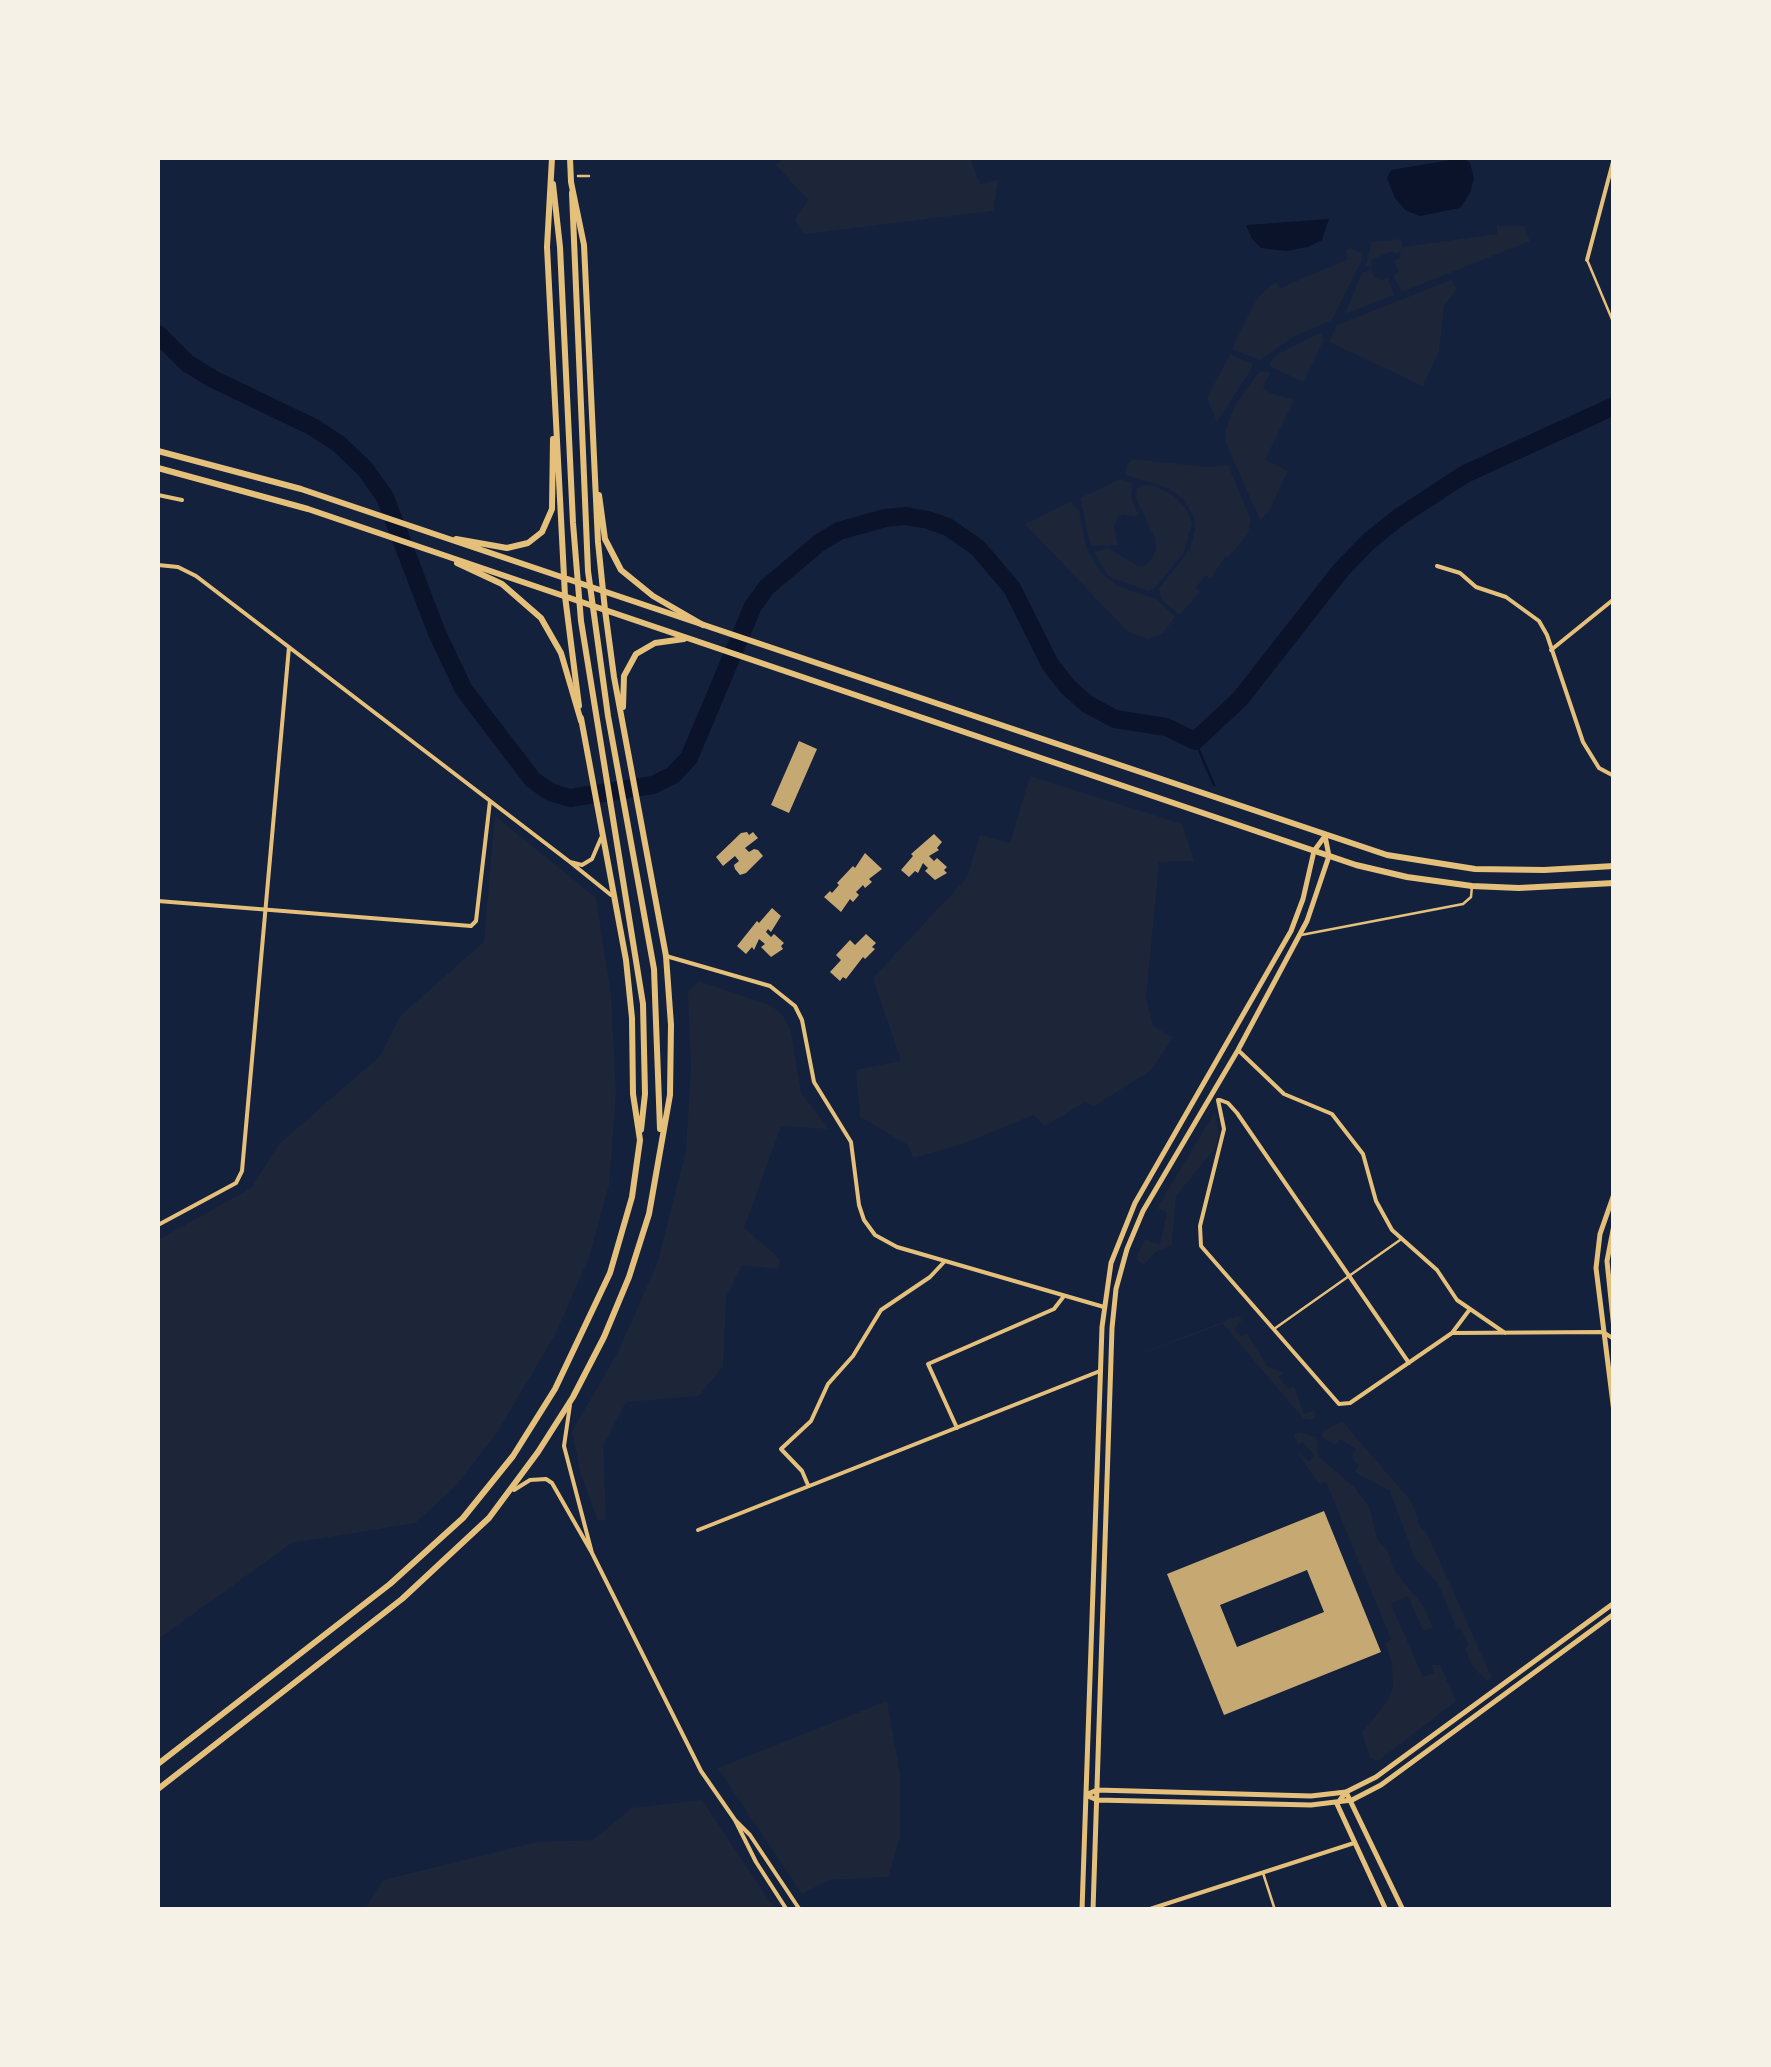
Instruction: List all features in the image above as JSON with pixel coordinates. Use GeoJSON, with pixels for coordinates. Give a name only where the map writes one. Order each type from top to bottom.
{"type":"FeatureCollection","features":[{"type":"Feature","properties":{"kind":"main road"},"geometry":{"type":"LineString","coordinates":[[158,1764],[390,1584],[452,1530],[485,1494],[556,1389],[598,1303],[627,1218],[644,1094],[644,1004],[581,621],[552,158]]}},
{"type":"Feature","properties":{"kind":"main road"},"geometry":{"type":"LineString","coordinates":[[570,158],[588,571],[656,997],[660,1140]]}},
{"type":"Feature","properties":{"kind":"main road"},"geometry":{"type":"LineString","coordinates":[[158,1789],[416,1588],[466,1542],[510,1492],[573,1396],[604,1337],[640,1246],[656,1181],[670,1094],[671,1025],[666,956],[605,610],[584,246],[572,182]]}},
{"type":"Feature","properties":{"kind":"main road"},"geometry":{"type":"LineString","coordinates":[[553,183],[547,247],[563,578],[581,721],[628,980],[633,1094],[640,1140]]}},
{"type":"Feature","properties":{"kind":"main road"},"geometry":{"type":"LineString","coordinates":[[450,539],[508,548],[528,542],[542,532],[552,510],[550,455],[555,423]]}},
{"type":"Feature","properties":{"kind":"main road"},"geometry":{"type":"LineString","coordinates":[[158,451],[332,499],[1388,855],[1453,867],[1521,870],[1614,866]]}},
{"type":"Feature","properties":{"kind":"main road"},"geometry":{"type":"LineString","coordinates":[[158,468],[274,498],[1329,856],[1406,877],[1472,886],[1614,883]]}},
{"type":"Feature","properties":{"kind":"main road"},"geometry":{"type":"LineString","coordinates":[[595,484],[602,504],[605,539],[615,562],[638,586],[703,625]]}},
{"type":"Feature","properties":{"kind":"main road"},"geometry":{"type":"LineString","coordinates":[[448,556],[502,584],[541,618],[561,653],[581,721]]}},
{"type":"Feature","properties":{"kind":"main road"},"geometry":{"type":"LineString","coordinates":[[622,714],[624,676],[636,654],[661,641],[695,640]]}},
{"type":"Feature","properties":{"kind":"street"},"geometry":{"type":"LineString","coordinates":[[1587,260],[1614,158]]}},
{"type":"Feature","properties":{"kind":"street"},"geometry":{"type":"LineString","coordinates":[[158,495],[182,500]]}},
{"type":"Feature","properties":{"kind":"street"},"geometry":{"type":"LineString","coordinates":[[158,565],[188,571],[614,897]]}},
{"type":"Feature","properties":{"kind":"street"},"geometry":{"type":"LineString","coordinates":[[1437,566],[1522,606],[1544,627],[1583,742],[1600,768],[1614,776]]}},
{"type":"Feature","properties":{"kind":"street"},"geometry":{"type":"LineString","coordinates":[[1552,650],[1614,599]]}},
{"type":"Feature","properties":{"kind":"street"},"geometry":{"type":"LineString","coordinates":[[158,1225],[240,1178],[289,647]]}},
{"type":"Feature","properties":{"kind":"street"},"geometry":{"type":"LineString","coordinates":[[158,900],[471,926],[476,920],[490,801]]}},
{"type":"Feature","properties":{"kind":"street"},"geometry":{"type":"LineString","coordinates":[[570,862],[582,865],[592,859],[602,833]]}},
{"type":"Feature","properties":{"kind":"street"},"geometry":{"type":"LineString","coordinates":[[1082,1910],[1100,1371],[1111,1263],[1126,1222],[1290,931],[1303,900],[1314,851],[1325,836]]}},
{"type":"Feature","properties":{"kind":"street"},"geometry":{"type":"LineString","coordinates":[[1093,1910],[1116,1289],[1138,1220],[1215,1097],[1300,936],[1329,856],[1325,836]]}},
{"type":"Feature","properties":{"kind":"street"},"geometry":{"type":"LineString","coordinates":[[666,956],[770,986],[790,1000],[802,1020],[814,1082],[850,1142],[859,1205],[875,1235],[944,1261],[1104,1307]]}},
{"type":"Feature","properties":{"kind":"street"},"geometry":{"type":"LineString","coordinates":[[1238,1050],[1284,1094],[1326,1110],[1336,1118],[1366,1160],[1376,1202],[1400,1240],[1437,1270],[1452,1296],[1506,1333]]}},
{"type":"Feature","properties":{"kind":"street"},"geometry":{"type":"LineString","coordinates":[[1215,1097],[1228,1103],[1237,1114],[1408,1363]]}},
{"type":"Feature","properties":{"kind":"street"},"geometry":{"type":"LineString","coordinates":[[1215,1097],[1224,1129],[1200,1226],[1200,1246],[1340,1404],[1350,1403],[1452,1333],[1470,1309]]}},
{"type":"Feature","properties":{"kind":"street"},"geometry":{"type":"LineString","coordinates":[[1614,1194],[1602,1223],[1596,1256],[1614,1412]]}},
{"type":"Feature","properties":{"kind":"street"},"geometry":{"type":"LineString","coordinates":[[1614,1224],[1607,1261],[1614,1329]]}},
{"type":"Feature","properties":{"kind":"street"},"geometry":{"type":"LineString","coordinates":[[809,1486],[802,1471],[781,1449],[811,1421],[828,1384],[854,1356],[880,1310],[930,1277],[944,1261]]}},
{"type":"Feature","properties":{"kind":"street"},"geometry":{"type":"LineString","coordinates":[[957,1428],[928,1364],[1054,1309],[1064,1296]]}},
{"type":"Feature","properties":{"kind":"street"},"geometry":{"type":"LineString","coordinates":[[1452,1333],[1603,1332],[1614,1340]]}},
{"type":"Feature","properties":{"kind":"street"},"geometry":{"type":"LineString","coordinates":[[698,1530],[1100,1371]]}},
{"type":"Feature","properties":{"kind":"street"},"geometry":{"type":"LineString","coordinates":[[573,1396],[564,1446],[592,1553]]}},
{"type":"Feature","properties":{"kind":"street"},"geometry":{"type":"LineString","coordinates":[[510,1492],[530,1480],[552,1482],[592,1553],[701,1772],[735,1820],[787,1910]]}},
{"type":"Feature","properties":{"kind":"street"},"geometry":{"type":"LineString","coordinates":[[1086,1794],[1097,1790],[1311,1796],[1346,1792],[1376,1777],[1614,1603]]}},
{"type":"Feature","properties":{"kind":"street"},"geometry":{"type":"LineString","coordinates":[[1086,1794],[1096,1800],[1336,1804],[1352,1800],[1381,1785],[1614,1614]]}},
{"type":"Feature","properties":{"kind":"street"},"geometry":{"type":"LineString","coordinates":[[1346,1792],[1403,1910]]}},
{"type":"Feature","properties":{"kind":"street"},"geometry":{"type":"LineString","coordinates":[[1336,1804],[1346,1792]]}},
{"type":"Feature","properties":{"kind":"street"},"geometry":{"type":"LineString","coordinates":[[1336,1804],[1386,1910]]}},
{"type":"Feature","properties":{"kind":"street"},"geometry":{"type":"LineString","coordinates":[[735,1820],[750,1835],[800,1910]]}},
{"type":"Feature","properties":{"kind":"street"},"geometry":{"type":"LineString","coordinates":[[1147,1910],[1354,1843]]}},
{"type":"Feature","properties":{"kind":"lane"},"geometry":{"type":"LineString","coordinates":[[1587,260],[1614,324]]}},
{"type":"Feature","properties":{"kind":"lane"},"geometry":{"type":"LineString","coordinates":[[1300,936],[1463,904],[1471,898],[1472,886]]}},
{"type":"Feature","properties":{"kind":"lane"},"geometry":{"type":"LineString","coordinates":[[1273,1330],[1400,1240]]}},
{"type":"Feature","properties":{"kind":"lane"},"geometry":{"type":"LineString","coordinates":[[1263,1872],[1275,1910]]}},
{"type":"Feature","properties":{"kind":"shaded area"},"geometry":{"type":"Polygon","coordinates":[[[784,158],[970,158],[980,184],[998,180],[993,211],[805,234],[795,220],[808,200],[776,165],[784,158]]]}},
{"type":"Feature","properties":{"kind":"shaded area"},"geometry":{"type":"Polygon","coordinates":[[[1463,158],[1470,163],[1474,178],[1460,208],[1420,216],[1405,210],[1395,198],[1387,178],[1391,170],[1463,158]]]}},
{"type":"Feature","properties":{"kind":"shaded area"},"geometry":{"type":"Polygon","coordinates":[[[1329,219],[1322,240],[1286,251],[1261,248],[1246,225],[1329,219]]]}},
{"type":"Feature","properties":{"kind":"shaded area"},"geometry":{"type":"Polygon","coordinates":[[[1497,226],[1524,226],[1530,241],[1402,292],[1393,276],[1399,272],[1394,261],[1401,257],[1400,252],[1392,251],[1371,260],[1373,266],[1365,267],[1372,242],[1401,239],[1403,247],[1497,234],[1497,226]]]}},
{"type":"Feature","properties":{"kind":"shaded area"},"geometry":{"type":"Polygon","coordinates":[[[1346,250],[1361,253],[1362,260],[1332,320],[1293,337],[1260,360],[1232,349],[1258,297],[1276,282],[1280,288],[1348,259],[1346,250]]]}},
{"type":"Feature","properties":{"kind":"shaded area"},"geometry":{"type":"Polygon","coordinates":[[[1371,269],[1375,278],[1388,278],[1394,295],[1345,314],[1362,273],[1371,269]]]}},
{"type":"Feature","properties":{"kind":"shaded area"},"geometry":{"type":"Polygon","coordinates":[[[1451,280],[1457,289],[1444,306],[1439,351],[1423,386],[1329,342],[1337,325],[1451,280]]]}},
{"type":"Feature","properties":{"kind":"shaded area"},"geometry":{"type":"Polygon","coordinates":[[[1320,333],[1324,339],[1303,382],[1270,366],[1278,354],[1320,333]]]}},
{"type":"Feature","properties":{"kind":"shaded area"},"geometry":{"type":"Polygon","coordinates":[[[1230,354],[1252,364],[1252,368],[1217,422],[1207,398],[1230,354]]]}},
{"type":"Feature","properties":{"kind":"shaded area"},"geometry":{"type":"Polygon","coordinates":[[[1260,371],[1270,373],[1263,387],[1270,393],[1294,400],[1265,460],[1288,471],[1268,513],[1260,520],[1226,443],[1225,432],[1235,405],[1260,371]]]}},
{"type":"Feature","properties":{"kind":"shaded area"},"geometry":{"type":"Polygon","coordinates":[[[1132,459],[1207,467],[1228,465],[1251,520],[1248,534],[1211,578],[1206,575],[1195,588],[1200,592],[1179,615],[1162,600],[1159,589],[1190,549],[1194,517],[1184,500],[1168,488],[1126,475],[1132,459]]]}},
{"type":"Feature","properties":{"kind":"shaded area"},"geometry":{"type":"Polygon","coordinates":[[[1121,479],[1133,484],[1131,498],[1138,514],[1117,517],[1114,526],[1118,545],[1091,546],[1080,498],[1121,479]]]}},
{"type":"Feature","properties":{"kind":"shaded area"},"geometry":{"type":"Polygon","coordinates":[[[1155,486],[1174,496],[1192,523],[1184,552],[1155,588],[1148,591],[1108,576],[1094,552],[1108,548],[1138,566],[1152,559],[1155,538],[1136,498],[1137,488],[1155,486]]]}},
{"type":"Feature","properties":{"kind":"shaded area"},"geometry":{"type":"Polygon","coordinates":[[[1070,502],[1079,511],[1086,547],[1101,573],[1118,586],[1156,599],[1175,617],[1163,633],[1148,639],[1128,632],[1025,524],[1070,502]]]}},
{"type":"Feature","properties":{"kind":"shaded area"},"geometry":{"type":"Polygon","coordinates":[[[1030,776],[1182,824],[1194,861],[1159,862],[1146,998],[1153,1026],[1173,1038],[1151,1070],[1093,1107],[1085,1102],[1045,1126],[1033,1115],[963,1144],[913,1158],[908,1145],[860,1117],[856,1070],[901,1061],[873,978],[967,878],[980,835],[1010,843],[1030,776]]]}},
{"type":"Feature","properties":{"kind":"shaded area"},"geometry":{"type":"Polygon","coordinates":[[[495,816],[596,898],[611,996],[616,1093],[609,1185],[589,1257],[556,1333],[498,1431],[455,1487],[415,1523],[292,1543],[158,1639],[158,1240],[251,1188],[279,1144],[380,1056],[400,1016],[484,942],[495,816]]]}},
{"type":"Feature","properties":{"kind":"shaded area"},"geometry":{"type":"Polygon","coordinates":[[[699,981],[772,1006],[783,1016],[791,1032],[801,1093],[829,1129],[781,1126],[744,1228],[780,1259],[779,1269],[742,1265],[726,1297],[723,1366],[699,1396],[626,1402],[603,1446],[606,1519],[598,1521],[581,1475],[572,1431],[617,1354],[657,1264],[686,1151],[691,1068],[688,992],[699,981]]]}},
{"type":"Feature","properties":{"kind":"shaded area"},"geometry":{"type":"Polygon","coordinates":[[[1215,1112],[1219,1133],[1216,1147],[1176,1196],[1172,1245],[1155,1252],[1144,1265],[1136,1259],[1145,1239],[1160,1245],[1167,1213],[1157,1208],[1215,1112]]]}},
{"type":"Feature","properties":{"kind":"shaded area"},"geometry":{"type":"Polygon","coordinates":[[[1238,1316],[1242,1320],[1234,1329],[1241,1336],[1247,1333],[1267,1366],[1284,1373],[1279,1377],[1288,1389],[1294,1386],[1304,1414],[1314,1410],[1312,1400],[1316,1417],[1303,1418],[1223,1324],[1121,1361],[1238,1316]]]}},
{"type":"Feature","properties":{"kind":"shaded area"},"geometry":{"type":"Polygon","coordinates":[[[1342,1421],[1412,1502],[1420,1527],[1427,1533],[1492,1678],[1487,1681],[1472,1666],[1465,1648],[1469,1646],[1461,1629],[1457,1630],[1438,1583],[1415,1559],[1390,1491],[1355,1472],[1359,1465],[1351,1458],[1356,1449],[1340,1439],[1335,1445],[1322,1437],[1323,1431],[1342,1421]]]}},
{"type":"Feature","properties":{"kind":"shaded area"},"geometry":{"type":"Polygon","coordinates":[[[1294,1434],[1316,1437],[1319,1457],[1355,1488],[1369,1507],[1378,1541],[1388,1551],[1394,1570],[1424,1607],[1433,1628],[1423,1631],[1408,1596],[1391,1604],[1423,1677],[1434,1673],[1431,1665],[1440,1665],[1456,1701],[1378,1761],[1370,1758],[1362,1733],[1393,1688],[1392,1663],[1385,1643],[1391,1639],[1326,1482],[1319,1484],[1296,1450],[1309,1462],[1314,1455],[1303,1442],[1298,1445],[1294,1434]]]}},
{"type":"Feature","properties":{"kind":"shaded area"},"geometry":{"type":"Polygon","coordinates":[[[887,1701],[900,1775],[900,1837],[888,1877],[829,1880],[802,1894],[718,1768],[887,1701]]]}},
{"type":"Feature","properties":{"kind":"shaded area"},"geometry":{"type":"Polygon","coordinates":[[[702,1800],[775,1909],[365,1909],[383,1880],[538,1842],[593,1840],[632,1808],[702,1800]]]}},
{"type":"Feature","properties":{"kind":"building"},"geometry":{"type":"Polygon","coordinates":[[[799,741],[817,749],[789,813],[771,805],[799,741]]]}},
{"type":"Feature","properties":{"kind":"building"},"geometry":{"type":"Polygon","coordinates":[[[747,832],[758,838],[745,848],[749,852],[758,850],[763,856],[740,875],[735,869],[739,861],[735,856],[723,866],[716,857],[747,832]]]}},
{"type":"Feature","properties":{"kind":"building"},"geometry":{"type":"Polygon","coordinates":[[[934,834],[942,842],[939,850],[929,856],[947,867],[947,873],[935,880],[923,863],[918,873],[915,871],[909,877],[901,870],[911,854],[934,834]]]}},
{"type":"Feature","properties":{"kind":"building"},"geometry":{"type":"Polygon","coordinates":[[[865,853],[882,869],[841,912],[824,897],[832,893],[865,853]]]}},
{"type":"Feature","properties":{"kind":"building"},"geometry":{"type":"Polygon","coordinates":[[[772,908],[781,916],[771,932],[766,932],[784,943],[783,949],[771,957],[759,939],[754,950],[752,947],[746,954],[737,946],[772,908]]]}},
{"type":"Feature","properties":{"kind":"building"},"geometry":{"type":"Polygon","coordinates":[[[866,934],[876,943],[872,947],[875,949],[840,981],[830,972],[841,960],[836,955],[850,940],[855,945],[866,934]]]}},
{"type":"Feature","properties":{"kind":"building"},"geometry":{"type":"Polygon","coordinates":[[[1324,1511],[1381,1652],[1224,1715],[1167,1574],[1324,1511]],[[1307,1570],[1220,1605],[1237,1647],[1324,1612],[1307,1570]]]}},
{"type":"Feature","properties":{"kind":"waterway"},"geometry":{"type":"LineString","coordinates":[[158,334],[187,363],[313,427],[339,444],[365,469],[385,497],[437,633],[464,690],[533,780],[550,792],[570,798],[653,785],[673,775],[689,758],[753,606],[767,587],[839,531],[906,516],[948,527],[978,548],[1012,588],[1050,664],[1087,704],[1115,719],[1166,727],[1195,741],[1240,699],[1341,570],[1399,517],[1465,474],[1614,406]]}},
{"type":"Feature","properties":{"kind":"waterway"},"geometry":{"type":"LineString","coordinates":[[1195,741],[1214,785]]}}]}
